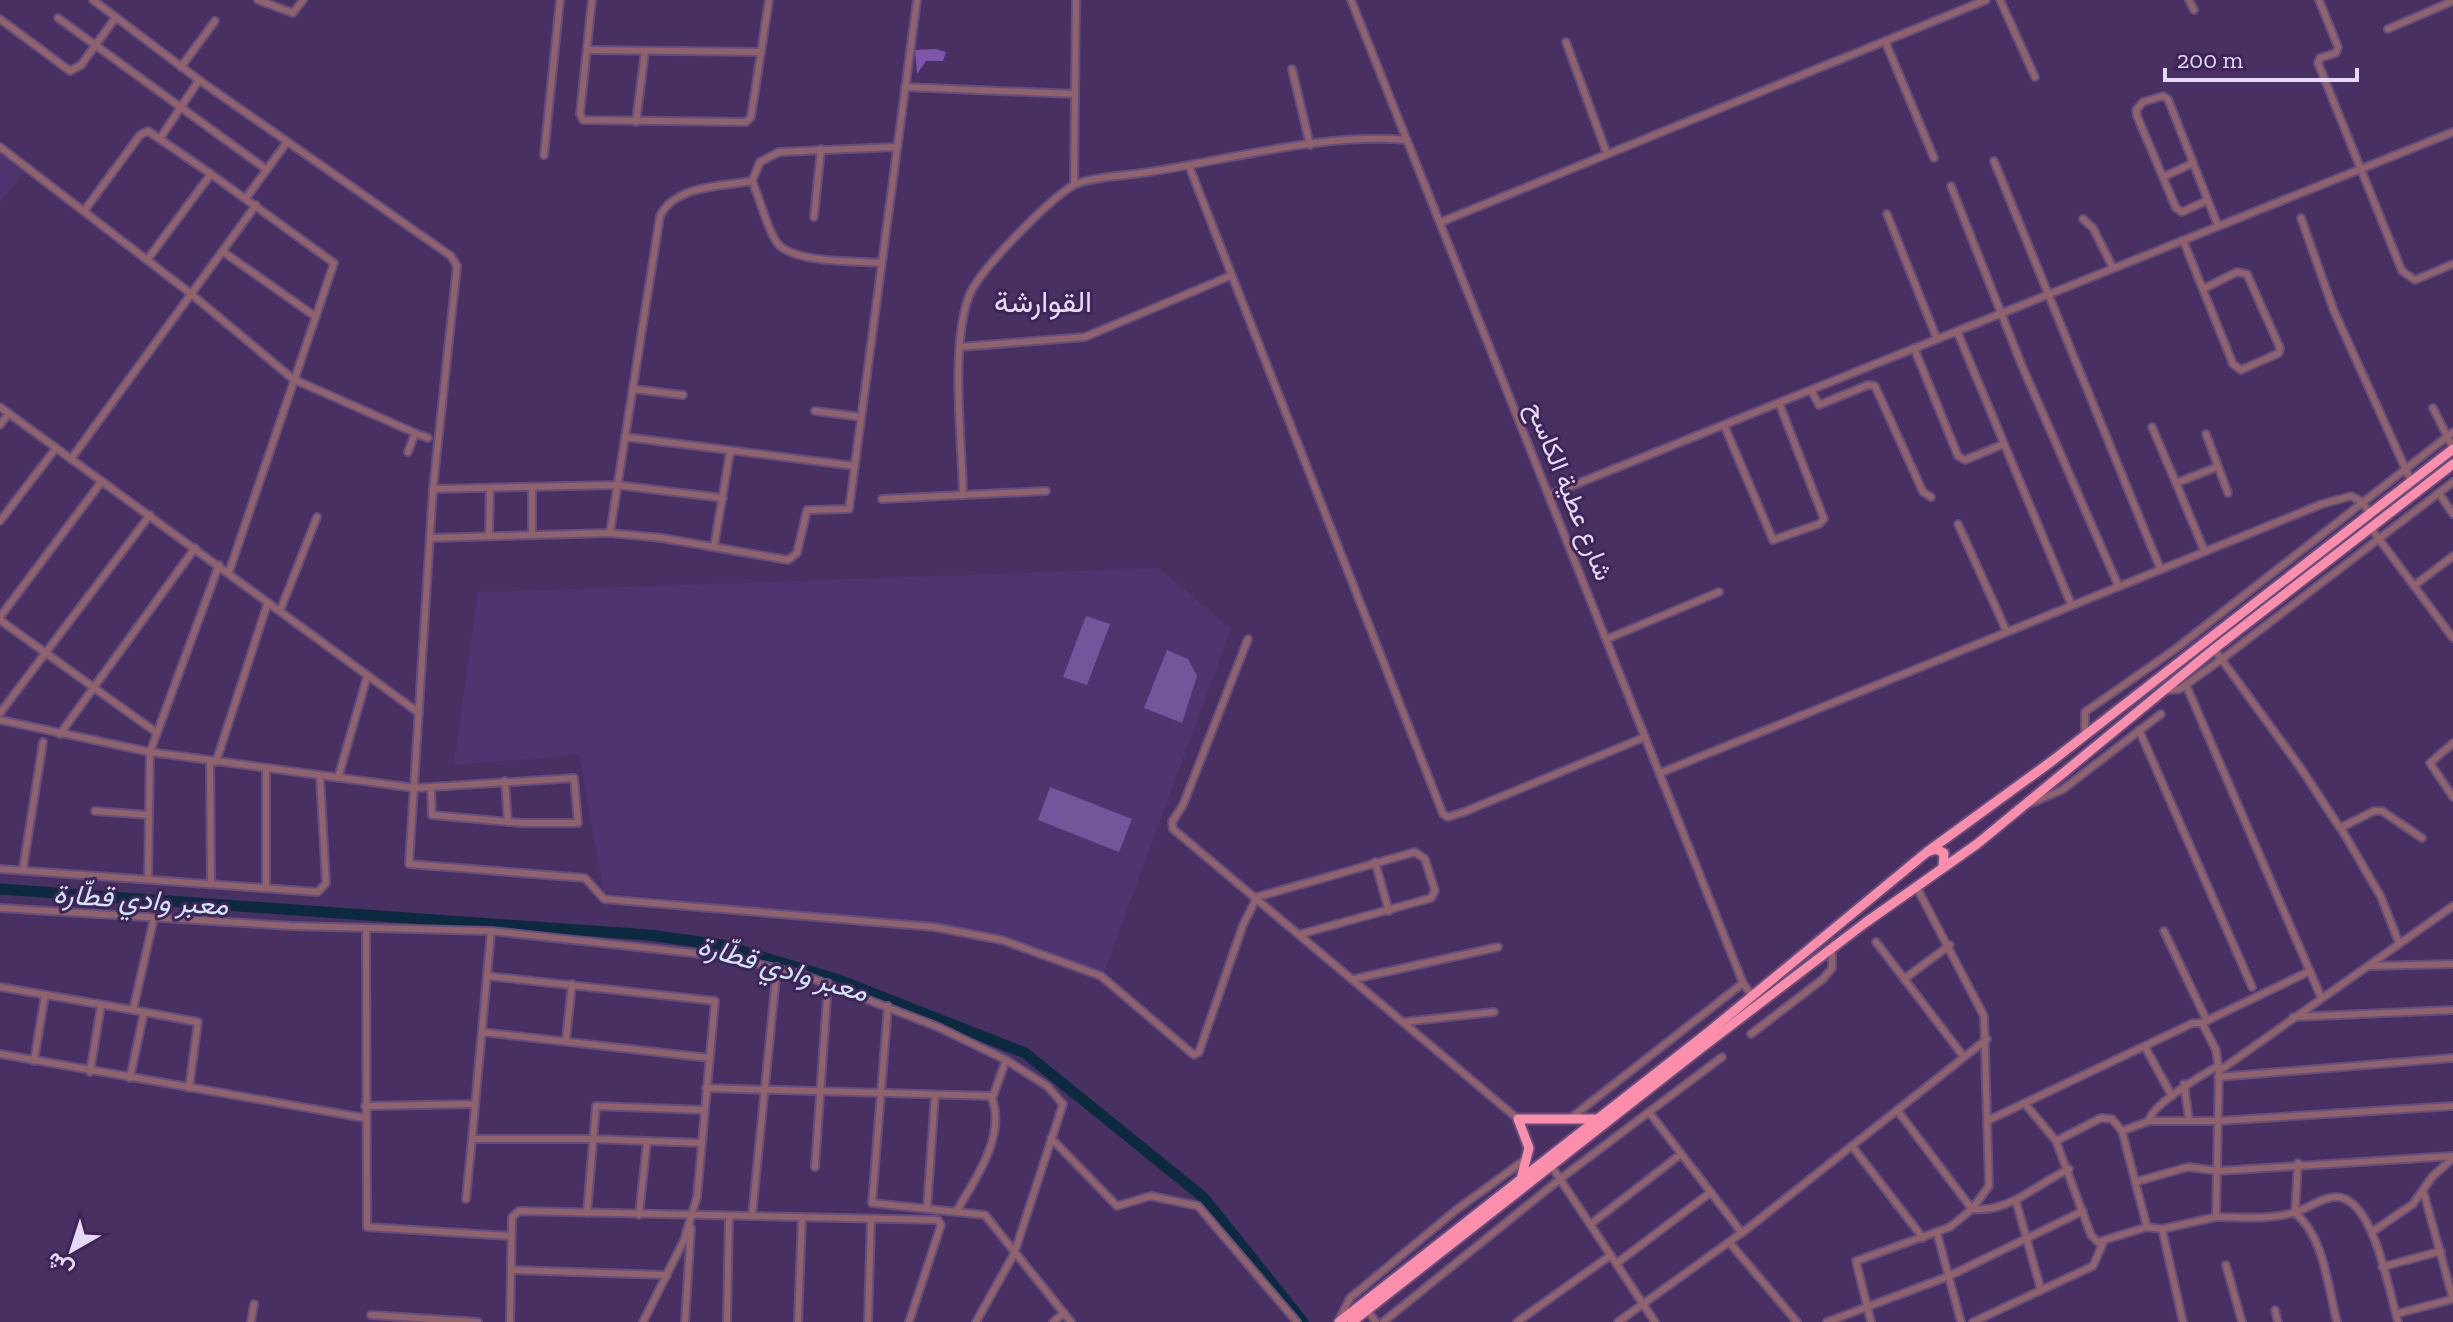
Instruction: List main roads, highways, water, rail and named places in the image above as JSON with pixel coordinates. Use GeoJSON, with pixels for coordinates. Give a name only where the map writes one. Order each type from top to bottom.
{"type":"FeatureCollection","features":[{"type":"Feature","properties":{"kind":"highway"},"geometry":{"type":"LineString","coordinates":[[1339,1322],[1752,996],[1927,852],[2453,448]]}},
{"type":"Feature","properties":{"kind":"highway"},"geometry":{"type":"LineString","coordinates":[[1352,1322],[1832,948],[1977,844],[2214,649],[2453,464]]}},
{"type":"Feature","properties":{"kind":"highway"},"geometry":{"type":"LineString","coordinates":[[1964,825],[1961,841],[1977,844]]}},
{"type":"Feature","properties":{"kind":"highway"},"geometry":{"type":"LineString","coordinates":[[1927,852],[1936,849],[1944,853],[1943,868]]}},
{"type":"Feature","properties":{"kind":"highway"},"geometry":{"type":"LineString","coordinates":[[1521,1179],[1529,1157],[1527,1138],[1518,1119],[1595,1119]]}},
{"type":"Feature","properties":{"kind":"waterway","name":"معبر وادي قطّارة"},"geometry":{"type":"LineString","coordinates":[[0,889],[649,935],[722,945],[839,980],[1025,1053],[1203,1197],[1303,1322]]}},
{"type":"Feature","properties":{"kind":"district","name":"القوارشة"},"geometry":{"type":"Point","coordinates":[1043,302]}}]}
